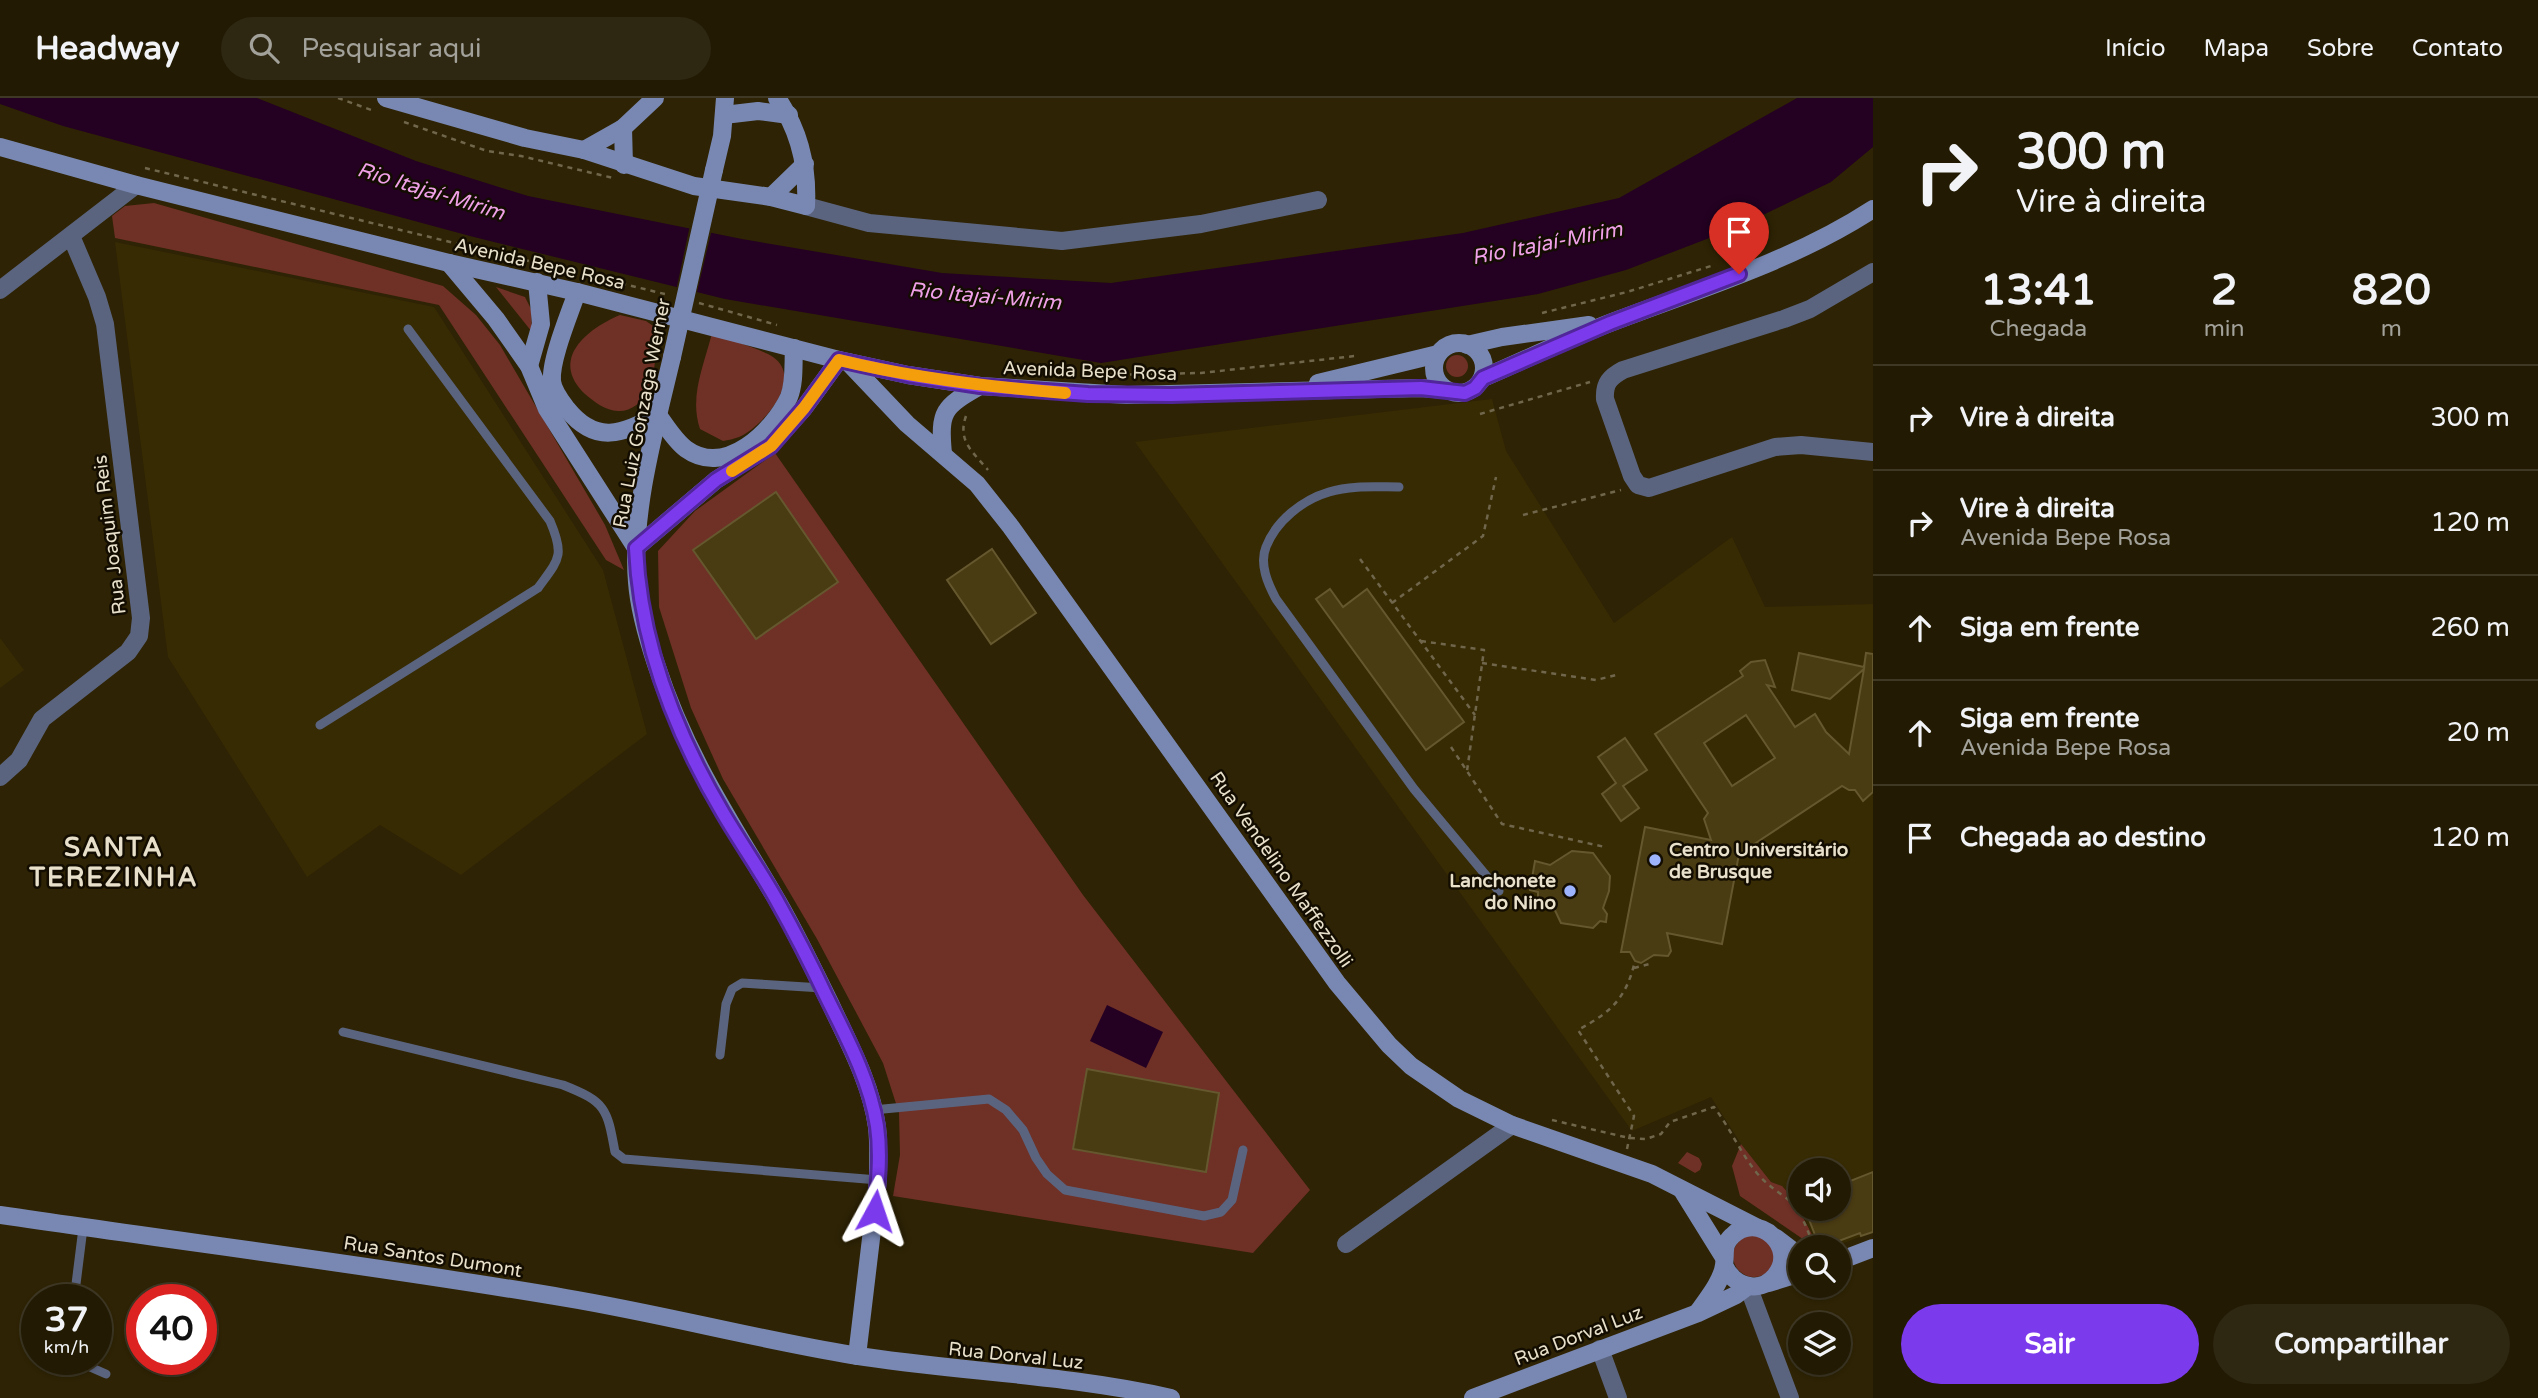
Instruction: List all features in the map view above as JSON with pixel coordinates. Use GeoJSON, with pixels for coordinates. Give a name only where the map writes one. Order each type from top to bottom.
{"type":"FeatureCollection","features":[{"type":"Feature","properties":{"kind":"main road"},"geometry":{"type":"LineString","coordinates":[[386,98],[525,138],[584,150],[694,186],[771,197],[806,206],[805,164],[789,115],[777,98]]}},
{"type":"Feature","properties":{"kind":"main road"},"geometry":{"type":"LineString","coordinates":[[584,150],[623,128],[655,98]]}},
{"type":"Feature","properties":{"kind":"main road"},"geometry":{"type":"LineString","coordinates":[[724,107],[789,115]]}},
{"type":"Feature","properties":{"kind":"main road","name":"Rua Luiz Gonzaga Werner"},"geometry":{"type":"LineString","coordinates":[[724,107],[714,170],[646,473],[636,548],[637,582],[647,637],[684,739],[722,811],[774,896],[822,988],[860,1069],[873,1110],[878,1180],[857,1356]]}},
{"type":"Feature","properties":{"kind":"main road"},"geometry":{"type":"LineString","coordinates":[[623,128],[624,165]]}},
{"type":"Feature","properties":{"kind":"main road","name":"Avenida Bepe Rosa"},"geometry":{"type":"LineString","coordinates":[[0,147],[138,176],[449,263],[578,292],[843,361],[908,375],[980,386],[1127,395],[1421,388],[1446,390]]}},
{"type":"Feature","properties":{"kind":"main road"},"geometry":{"type":"LineString","coordinates":[[771,197],[805,164]]}},
{"type":"Feature","properties":{"kind":"main road"},"geometry":{"type":"LineString","coordinates":[[1610,323],[1502,337],[1467,345],[1451,344],[1438,354],[1435,373],[1446,390],[1465,393],[1475,388],[1483,378],[1610,323],[1760,265],[1873,209]]}},
{"type":"Feature","properties":{"kind":"main road"},"geometry":{"type":"LineString","coordinates":[[449,263],[496,319],[528,366],[547,410],[636,548],[716,480],[771,446],[843,361]]}},
{"type":"Feature","properties":{"kind":"main road"},"geometry":{"type":"LineString","coordinates":[[528,366],[541,324],[537,282]]}},
{"type":"Feature","properties":{"kind":"main road"},"geometry":{"type":"LineString","coordinates":[[578,292],[553,362],[552,383],[559,400],[578,422],[600,434],[636,427],[658,415],[687,449],[709,458],[739,453],[777,417],[789,396],[793,382],[794,348]]}},
{"type":"Feature","properties":{"kind":"main road"},"geometry":{"type":"LineString","coordinates":[[1467,345],[1476,350],[1482,358],[1483,378]]}},
{"type":"Feature","properties":{"kind":"main road","name":"Avenida Bepe Rosa"},"geometry":{"type":"LineString","coordinates":[[1284,391],[1438,354]]}},
{"type":"Feature","properties":{"kind":"main road","name":"Rua Vendelino Maffezzolli"},"geometry":{"type":"LineString","coordinates":[[843,361],[907,424],[977,484],[1012,527],[1310,945],[1366,1020],[1404,1059],[1436,1084],[1482,1112],[1652,1174],[1756,1227]]}},
{"type":"Feature","properties":{"kind":"main road"},"geometry":{"type":"LineString","coordinates":[[943,454],[940,429],[942,416],[950,406],[980,386]]}},
{"type":"Feature","properties":{"kind":"main road"},"geometry":{"type":"LineString","coordinates":[[1682,1190],[1733,1279],[1757,1285],[1779,1270],[1782,1261],[1779,1242],[1773,1235]]}},
{"type":"Feature","properties":{"kind":"main road","name":"Rua Santos Dumont"},"geometry":{"type":"LineString","coordinates":[[0,1215],[530,1292],[857,1356]]}},
{"type":"Feature","properties":{"kind":"main road"},"geometry":{"type":"LineString","coordinates":[[1698,1312],[1716,1284],[1729,1237],[1746,1227],[1756,1227],[1773,1235],[1788,1247]]}},
{"type":"Feature","properties":{"kind":"main road"},"geometry":{"type":"LineString","coordinates":[[1851,1256],[1873,1248]]}},
{"type":"Feature","properties":{"kind":"main road","name":"Rua Dorval Luz"},"geometry":{"type":"LineString","coordinates":[[1473,1398],[1698,1312],[1757,1285],[1788,1277]]}},
{"type":"Feature","properties":{"kind":"main road","name":"Rua Dorval Luz"},"geometry":{"type":"LineString","coordinates":[[857,1356],[913,1365],[1096,1384],[1171,1398]]}},
{"type":"Feature","properties":{"kind":"street"},"geometry":{"type":"LineString","coordinates":[[0,290],[71,236],[138,176]]}},
{"type":"Feature","properties":{"kind":"street"},"geometry":{"type":"LineString","coordinates":[[806,206],[869,223],[1062,241],[1201,224],[1318,200]]}},
{"type":"Feature","properties":{"kind":"street","name":"Rua Joaquim Reis"},"geometry":{"type":"LineString","coordinates":[[0,777],[19,760],[42,719],[128,652],[139,636],[141,618],[105,324],[97,297],[71,236]]}},
{"type":"Feature","properties":{"kind":"street"},"geometry":{"type":"LineString","coordinates":[[1873,272],[1810,309],[1623,370],[1610,379],[1605,399],[1632,476],[1638,485],[1649,488],[1775,447],[1801,446],[1873,452]]}},
{"type":"Feature","properties":{"kind":"street"},"geometry":{"type":"LineString","coordinates":[[1346,1244],[1512,1125]]}},
{"type":"Feature","properties":{"kind":"street"},"geometry":{"type":"LineString","coordinates":[[1757,1285],[1790,1398]]}},
{"type":"Feature","properties":{"kind":"street"},"geometry":{"type":"LineString","coordinates":[[1600,1349],[1618,1398]]}},
{"type":"Feature","properties":{"kind":"street"},"geometry":{"type":"LineString","coordinates":[[1096,1384],[1119,1398]]}},
{"type":"Feature","properties":{"kind":"lane"},"geometry":{"type":"LineString","coordinates":[[320,725],[538,587],[556,563],[559,543],[550,521],[408,329]]}},
{"type":"Feature","properties":{"kind":"lane"},"geometry":{"type":"LineString","coordinates":[[1399,487],[1355,487],[1328,492],[1305,503],[1284,518],[1265,548],[1268,584],[1276,599],[1414,789],[1499,891]]}},
{"type":"Feature","properties":{"kind":"lane"},"geometry":{"type":"LineString","coordinates":[[720,1055],[726,1004],[733,989],[742,983],[822,988]]}},
{"type":"Feature","properties":{"kind":"lane"},"geometry":{"type":"LineString","coordinates":[[343,1032],[563,1085],[591,1096],[609,1117],[615,1152],[624,1159],[878,1180]]}},
{"type":"Feature","properties":{"kind":"lane"},"geometry":{"type":"LineString","coordinates":[[873,1110],[989,1099],[1006,1110],[1023,1130],[1036,1158],[1065,1190],[1204,1216],[1221,1212],[1232,1200],[1243,1150]]}},
{"type":"Feature","properties":{"kind":"lane"},"geometry":{"type":"LineString","coordinates":[[76,1284],[83,1227]]}},
{"type":"Feature","properties":{"kind":"path"},"geometry":{"type":"LineString","coordinates":[[138,176],[677,297]]}},
{"type":"Feature","properties":{"kind":"path"},"geometry":{"type":"LineString","coordinates":[[1536,315],[1627,292],[1714,265]]}},
{"type":"Feature","properties":{"kind":"path"},"geometry":{"type":"LineString","coordinates":[[691,301],[781,326]]}},
{"type":"Feature","properties":{"kind":"path"},"geometry":{"type":"LineString","coordinates":[[1097,375],[1201,373],[1357,355]]}},
{"type":"Feature","properties":{"kind":"path"},"geometry":{"type":"LineString","coordinates":[[1480,414],[1610,379]]}},
{"type":"Feature","properties":{"kind":"path"},"geometry":{"type":"LineString","coordinates":[[966,414],[961,428],[966,445],[994,477]]}},
{"type":"Feature","properties":{"kind":"path"},"geometry":{"type":"LineString","coordinates":[[1392,603],[1483,536],[1496,477]]}},
{"type":"Feature","properties":{"kind":"path"},"geometry":{"type":"LineString","coordinates":[[1523,515],[1638,485]]}},
{"type":"Feature","properties":{"kind":"path"},"geometry":{"type":"LineString","coordinates":[[1360,559],[1475,715]]}},
{"type":"Feature","properties":{"kind":"path"},"geometry":{"type":"LineString","coordinates":[[1420,641],[1484,650],[1467,771]]}},
{"type":"Feature","properties":{"kind":"path"},"geometry":{"type":"LineString","coordinates":[[1482,663],[1597,680],[1616,675]]}},
{"type":"Feature","properties":{"kind":"path"},"geometry":{"type":"LineString","coordinates":[[1451,747],[1502,824],[1605,847]]}},
{"type":"Feature","properties":{"kind":"path"},"geometry":{"type":"LineString","coordinates":[[1624,1163],[1634,1115],[1577,1030],[1606,1014],[1614,1005],[1627,988],[1635,961]]}},
{"type":"Feature","properties":{"kind":"path"},"geometry":{"type":"LineString","coordinates":[[1634,968],[1653,963]]}},
{"type":"Feature","properties":{"kind":"path"},"geometry":{"type":"LineString","coordinates":[[1547,1119],[1629,1138],[1653,1137],[1667,1129],[1670,1122],[1714,1107],[1755,1171],[1770,1188],[1785,1197],[1796,1209],[1809,1235]]}},
{"type":"Feature","properties":{"kind":"shaded area"},"geometry":{"type":"Polygon","coordinates":[[[154,203],[443,286],[476,315],[500,345],[605,525],[624,570],[606,560],[439,305],[115,238],[112,216],[125,206],[154,203]]]}},
{"type":"Feature","properties":{"kind":"shaded area"},"geometry":{"type":"Polygon","coordinates":[[[115,242],[434,307],[603,570],[647,734],[461,875],[380,825],[307,877],[168,657],[115,242]]]}},
{"type":"Feature","properties":{"kind":"shaded area"},"geometry":{"type":"Polygon","coordinates":[[[496,287],[525,297],[531,309],[532,332],[496,287]]]}},
{"type":"Feature","properties":{"kind":"shaded area"},"geometry":{"type":"Polygon","coordinates":[[[620,315],[646,321],[656,328],[654,368],[651,384],[643,399],[627,410],[613,411],[585,394],[575,381],[571,369],[572,357],[585,337],[620,315]]]}},
{"type":"Feature","properties":{"kind":"shaded area"},"geometry":{"type":"Polygon","coordinates":[[[712,333],[773,357],[782,366],[784,377],[777,402],[759,423],[739,437],[723,441],[700,429],[697,417],[699,381],[712,333]]]}},
{"type":"Feature","properties":{"kind":"shaded area"},"geometry":{"type":"Polygon","coordinates":[[[1457,355],[1465,358],[1468,366],[1465,374],[1457,377],[1449,374],[1446,366],[1449,358],[1457,355]]]}},
{"type":"Feature","properties":{"kind":"shaded area","name":"Centro Universitário de Brusque"},"geometry":{"type":"Polygon","coordinates":[[[1492,399],[1506,451],[1614,623],[1732,537],[1765,607],[1873,604],[1873,1232],[1851,1240],[1851,1235],[1813,1235],[1806,1221],[1851,1221],[1851,1158],[1788,1158],[1788,1192],[1782,1186],[1771,1182],[1745,1150],[1711,1097],[1632,1131],[1135,442],[1492,399]]]}},
{"type":"Feature","properties":{"kind":"shaded area"},"geometry":{"type":"Polygon","coordinates":[[[775,453],[1083,895],[1310,1190],[1253,1253],[893,1196],[900,1155],[899,1113],[883,1063],[817,939],[723,779],[691,708],[659,607],[658,551],[695,511],[775,453]]]}},
{"type":"Feature","properties":{"kind":"shaded area"},"geometry":{"type":"Polygon","coordinates":[[[0,638],[24,670],[0,688],[0,638]]]}},
{"type":"Feature","properties":{"kind":"shaded area"},"geometry":{"type":"Polygon","coordinates":[[[1741,1144],[1771,1182],[1782,1186],[1788,1193],[1788,1221],[1805,1221],[1812,1235],[1797,1235],[1740,1196],[1732,1166],[1741,1144]]]}},
{"type":"Feature","properties":{"kind":"shaded area"},"geometry":{"type":"Polygon","coordinates":[[[1687,1152],[1699,1158],[1702,1164],[1700,1170],[1695,1173],[1678,1163],[1687,1152]]]}},
{"type":"Feature","properties":{"kind":"shaded area"},"geometry":{"type":"Polygon","coordinates":[[[1754,1235],[1769,1241],[1775,1256],[1769,1271],[1754,1277],[1739,1271],[1733,1256],[1739,1241],[1754,1235]]]}},
{"type":"Feature","properties":{"kind":"water","name":"Rio Itajaí-Mirim"},"geometry":{"type":"Polygon","coordinates":[[[0,98],[257,98],[416,161],[528,196],[742,239],[942,273],[1111,283],[1463,233],[1619,198],[1797,98],[1873,98],[1873,147],[1831,182],[1738,227],[1626,270],[1538,294],[1101,363],[725,299],[470,236],[63,126],[0,104],[0,98]]]}},
{"type":"Feature","properties":{"kind":"water"},"geometry":{"type":"Polygon","coordinates":[[[1107,1005],[1163,1032],[1146,1068],[1090,1041],[1107,1005]]]}},
{"type":"Feature","properties":{"kind":"pier"},"geometry":{"type":"Polygon","coordinates":[[[690,225],[712,229],[696,296],[676,291],[690,225]]]}},
{"type":"Feature","properties":{"kind":"building"},"geometry":{"type":"Polygon","coordinates":[[[776,492],[838,582],[756,639],[693,550],[776,492]]]}},
{"type":"Feature","properties":{"kind":"building"},"geometry":{"type":"Polygon","coordinates":[[[992,549],[1036,613],[991,644],[947,580],[992,549]]]}},
{"type":"Feature","properties":{"kind":"building"},"geometry":{"type":"Polygon","coordinates":[[[1330,589],[1343,607],[1367,589],[1464,722],[1426,750],[1316,599],[1330,589]]]}},
{"type":"Feature","properties":{"kind":"building"},"geometry":{"type":"Polygon","coordinates":[[[1799,653],[1864,667],[1866,653],[1873,654],[1873,792],[1863,801],[1855,790],[1842,786],[1739,854],[1722,944],[1667,933],[1671,951],[1668,956],[1654,955],[1641,963],[1635,961],[1630,952],[1621,952],[1645,827],[1711,840],[1704,819],[1708,813],[1655,734],[1743,676],[1740,671],[1751,662],[1765,660],[1775,687],[1767,685],[1795,727],[1815,714],[1826,732],[1849,754],[1864,669],[1830,699],[1792,690],[1799,653]],[[1746,715],[1704,743],[1732,786],[1775,758],[1746,715]]]}},
{"type":"Feature","properties":{"kind":"building"},"geometry":{"type":"Polygon","coordinates":[[[1625,738],[1647,770],[1623,786],[1639,808],[1621,821],[1602,794],[1616,783],[1598,757],[1625,738]]]}},
{"type":"Feature","properties":{"kind":"building","name":"Lanchonete do Nino"},"geometry":{"type":"Polygon","coordinates":[[[1572,851],[1593,853],[1610,876],[1609,891],[1603,908],[1607,914],[1606,922],[1600,921],[1593,928],[1561,923],[1551,902],[1538,900],[1538,892],[1530,890],[1535,861],[1550,865],[1572,851]]]}},
{"type":"Feature","properties":{"kind":"building"},"geometry":{"type":"Polygon","coordinates":[[[1087,1069],[1219,1093],[1206,1172],[1073,1149],[1087,1069]]]}},
{"type":"Feature","properties":{"kind":"building"},"geometry":{"type":"Polygon","coordinates":[[[1873,1172],[1873,1232],[1861,1236],[1860,1233],[1851,1236],[1815,1235],[1810,1221],[1851,1221],[1851,1181],[1873,1172]]]}},
{"type":"Feature","properties":{"kind":"slow traffic"},"geometry":{"type":"LineString","coordinates":[[732,471],[771,446],[804,408],[839,360],[908,375],[980,386],[1065,393]]}},
{"type":"Feature","properties":{"kind":"place","name":"Centro Universitário de Brusque"},"geometry":{"type":"Point","coordinates":[1655,860]}},
{"type":"Feature","properties":{"kind":"place","name":"Lanchonete do Nino"},"geometry":{"type":"Point","coordinates":[1570,891]}},
{"type":"Feature","properties":{"kind":"district","name":"SANTA TEREZINHA"},"geometry":{"type":"Point","coordinates":[114,862]}},
{"type":"Feature","properties":{"kind":"route"},"geometry":{"type":"LineString","coordinates":[[875,1211],[878,1180],[877,1127],[860,1069],[794,931],[722,811],[684,739],[647,637],[637,582],[636,548],[716,480],[771,446],[804,408],[839,360],[908,375],[980,386],[1088,394],[1171,395],[1421,388],[1465,393],[1475,388],[1483,378],[1610,323],[1739,274]]}}]}
